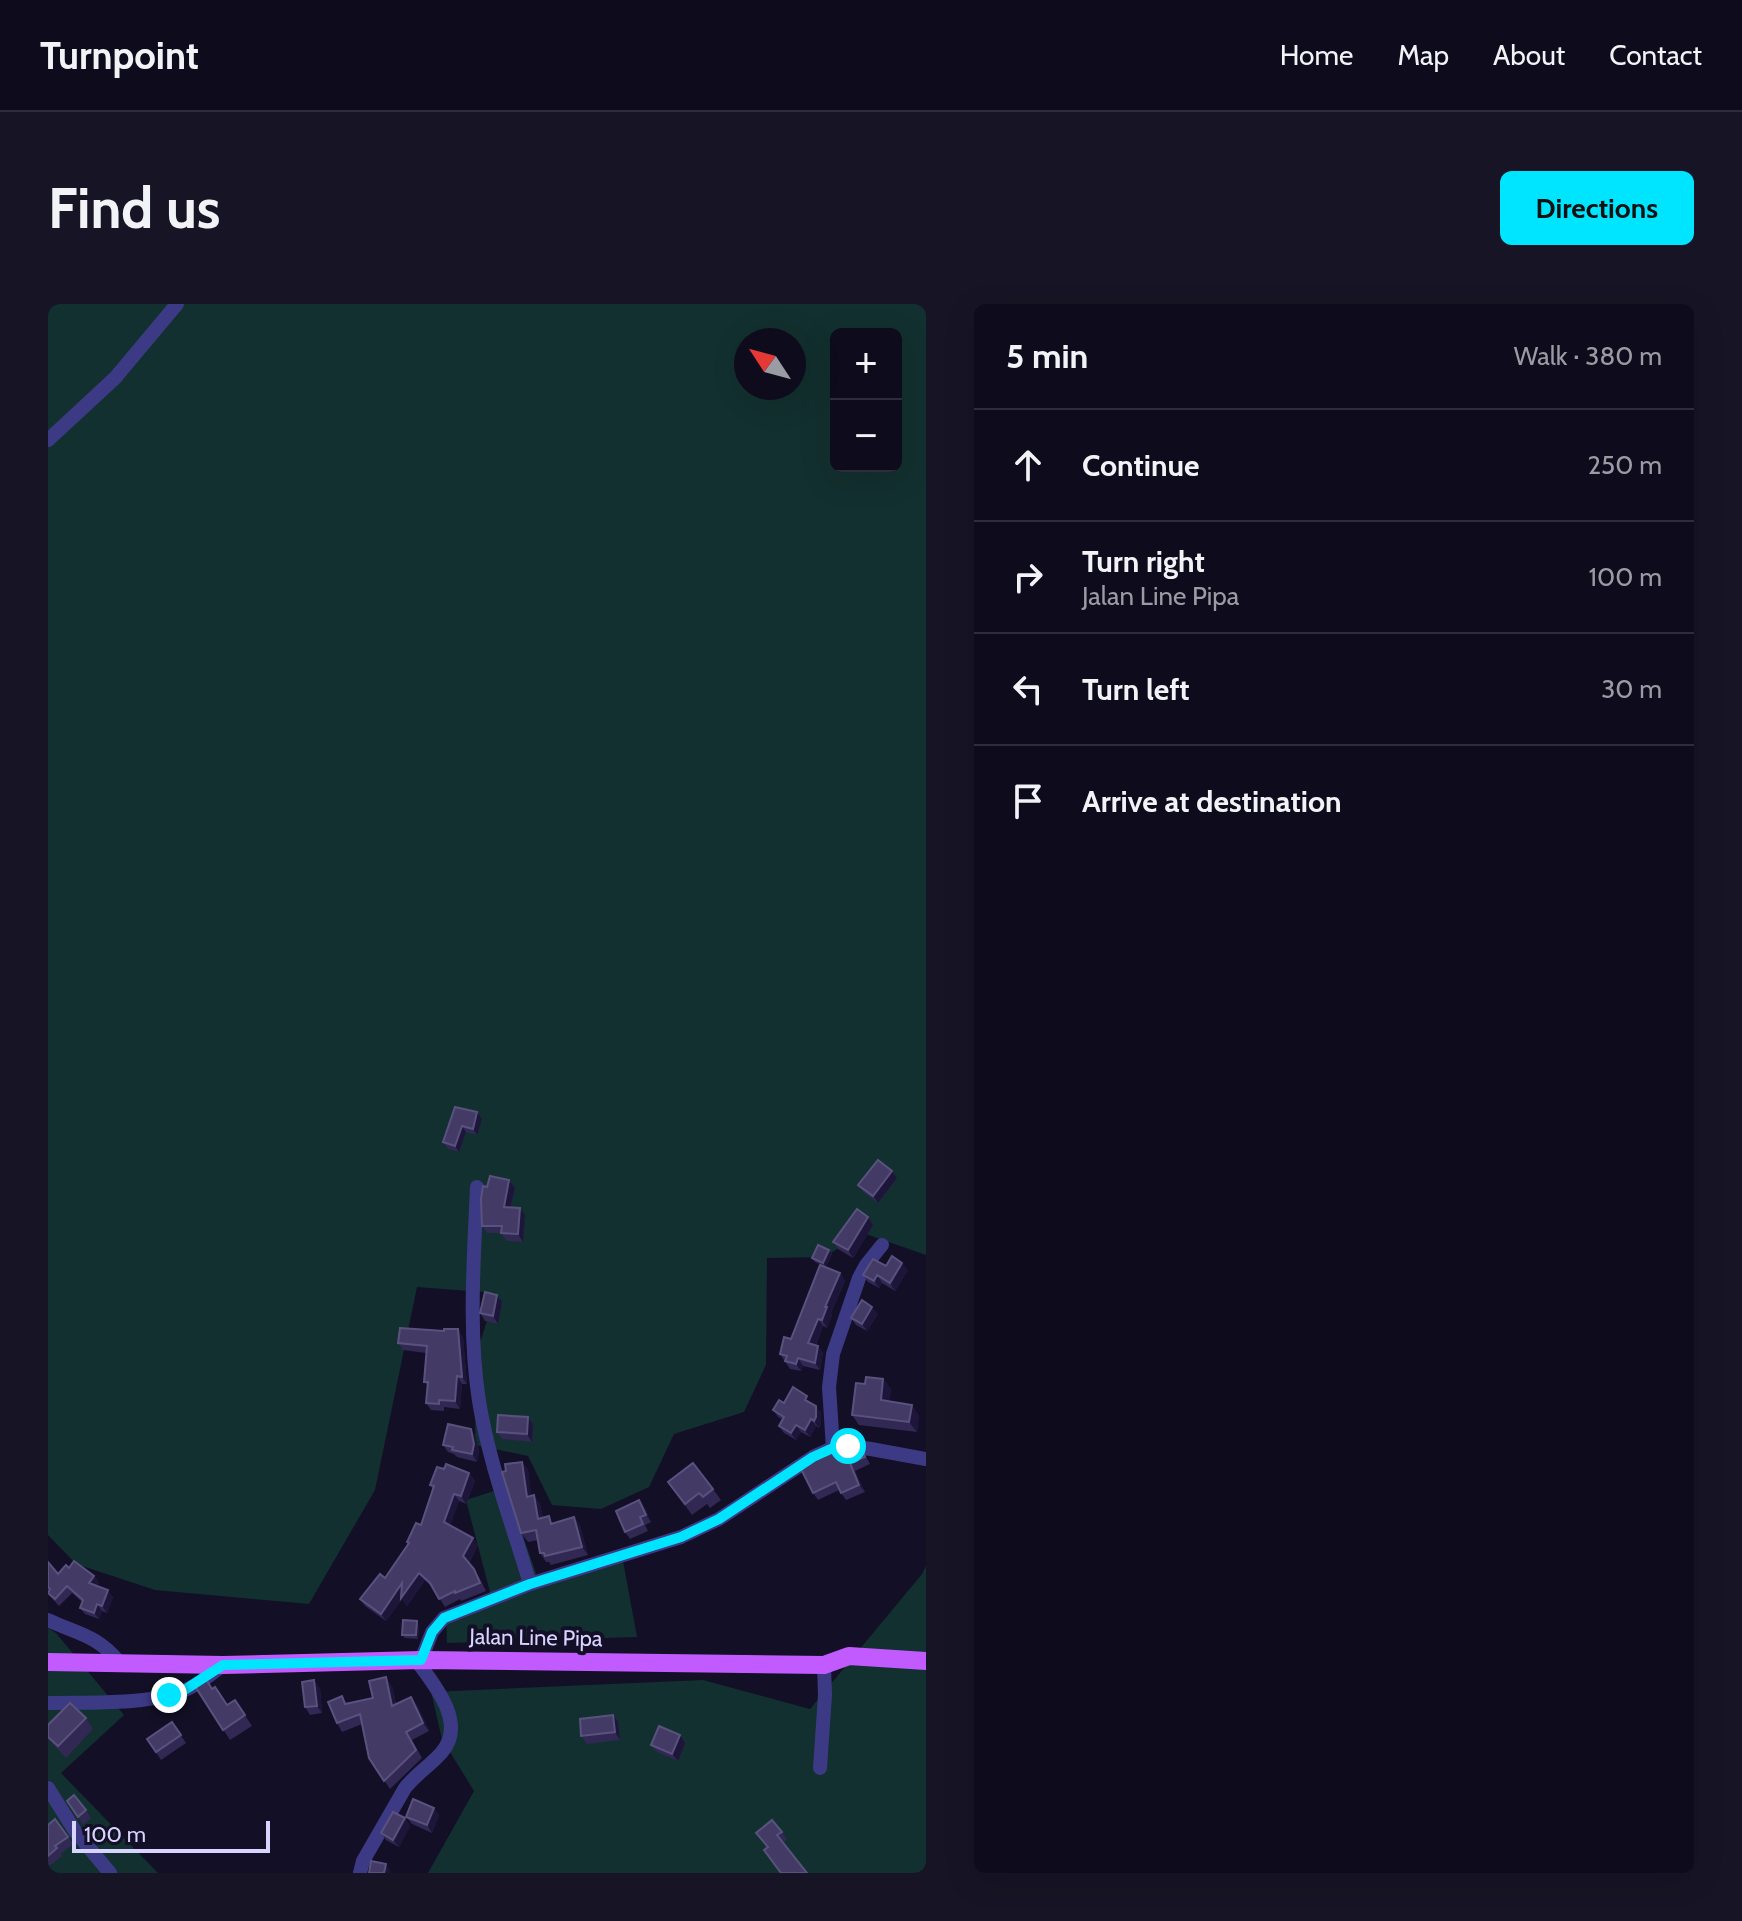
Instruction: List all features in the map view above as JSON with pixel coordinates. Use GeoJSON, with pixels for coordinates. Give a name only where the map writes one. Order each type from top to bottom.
{"type":"FeatureCollection","features":[{"type":"Feature","properties":{"kind":"main road","name":"Jalan Line Pipa"},"geometry":{"type":"LineString","coordinates":[[48,1662],[223,1665],[418,1660],[824,1665],[849,1656],[926,1661]]}},
{"type":"Feature","properties":{"kind":"street"},"geometry":{"type":"LineString","coordinates":[[48,440],[115,378],[177,304]]}},
{"type":"Feature","properties":{"kind":"street"},"geometry":{"type":"LineString","coordinates":[[477,1187],[473,1287],[479,1399],[498,1482],[530,1584]]}},
{"type":"Feature","properties":{"kind":"street"},"geometry":{"type":"LineString","coordinates":[[833,1448],[829,1387],[833,1354],[859,1278],[882,1245]]}},
{"type":"Feature","properties":{"kind":"street"},"geometry":{"type":"LineString","coordinates":[[360,1873],[363,1861],[405,1788],[441,1753],[452,1729],[445,1705],[418,1660],[432,1632],[444,1618],[530,1584],[689,1533],[719,1519],[833,1448],[848,1446],[926,1459]]}},
{"type":"Feature","properties":{"kind":"street"},"geometry":{"type":"LineString","coordinates":[[48,1620],[96,1639],[119,1662]]}},
{"type":"Feature","properties":{"kind":"street"},"geometry":{"type":"LineString","coordinates":[[48,1703],[141,1700],[169,1695],[183,1691],[223,1665]]}},
{"type":"Feature","properties":{"kind":"street"},"geometry":{"type":"LineString","coordinates":[[820,1768],[824,1665]]}},
{"type":"Feature","properties":{"kind":"street"},"geometry":{"type":"LineString","coordinates":[[48,1788],[75,1831],[110,1873]]}},
{"type":"Feature","properties":{"kind":"green space"},"geometry":{"type":"Polygon","coordinates":[[[48,304],[926,304],[926,1255],[860,1232],[826,1257],[767,1258],[766,1365],[744,1412],[674,1434],[649,1487],[601,1509],[552,1505],[528,1456],[475,1445],[476,1355],[496,1293],[417,1287],[375,1490],[309,1604],[155,1590],[76,1564],[48,1535],[48,304]]]}},
{"type":"Feature","properties":{"kind":"green space"},"geometry":{"type":"Polygon","coordinates":[[[506,1487],[537,1576],[623,1561],[637,1637],[447,1643],[446,1616],[491,1596],[466,1500],[506,1487]]]}},
{"type":"Feature","properties":{"kind":"green space"},"geometry":{"type":"Polygon","coordinates":[[[926,1566],[926,1873],[428,1873],[474,1791],[442,1739],[431,1692],[703,1680],[810,1709],[926,1566]]]}},
{"type":"Feature","properties":{"kind":"green space"},"geometry":{"type":"Polygon","coordinates":[[[48,1628],[56,1633],[124,1715],[61,1773],[158,1873],[48,1873],[48,1628]]]}},
{"type":"Feature","properties":{"kind":"building"},"geometry":{"type":"Polygon","coordinates":[[[455,1107],[477,1112],[473,1129],[462,1126],[455,1146],[443,1142],[455,1107]]]}},
{"type":"Feature","properties":{"kind":"building"},"geometry":{"type":"Polygon","coordinates":[[[878,1160],[892,1171],[873,1196],[858,1185],[878,1160]]]}},
{"type":"Feature","properties":{"kind":"building"},"geometry":{"type":"Polygon","coordinates":[[[490,1176],[509,1180],[504,1207],[520,1208],[518,1234],[501,1233],[502,1226],[482,1226],[483,1186],[487,1187],[490,1176]]]}},
{"type":"Feature","properties":{"kind":"building"},"geometry":{"type":"Polygon","coordinates":[[[857,1209],[868,1217],[848,1250],[833,1242],[857,1209]]]}},
{"type":"Feature","properties":{"kind":"building"},"geometry":{"type":"Polygon","coordinates":[[[818,1245],[829,1250],[823,1263],[812,1258],[818,1245]]]}},
{"type":"Feature","properties":{"kind":"building"},"geometry":{"type":"Polygon","coordinates":[[[892,1256],[902,1263],[890,1283],[877,1275],[874,1281],[863,1275],[873,1259],[886,1266],[892,1256]]]}},
{"type":"Feature","properties":{"kind":"building"},"geometry":{"type":"Polygon","coordinates":[[[820,1265],[840,1273],[822,1320],[818,1319],[808,1343],[818,1346],[815,1363],[798,1358],[796,1364],[785,1361],[787,1356],[780,1354],[784,1337],[791,1339],[820,1265]]]}},
{"type":"Feature","properties":{"kind":"building"},"geometry":{"type":"Polygon","coordinates":[[[485,1292],[497,1295],[493,1316],[480,1313],[485,1292]]]}},
{"type":"Feature","properties":{"kind":"building"},"geometry":{"type":"Polygon","coordinates":[[[862,1300],[872,1307],[862,1324],[851,1318],[862,1300]]]}},
{"type":"Feature","properties":{"kind":"building"},"geometry":{"type":"Polygon","coordinates":[[[400,1328],[458,1329],[462,1377],[457,1376],[455,1401],[426,1403],[427,1346],[398,1343],[400,1328]]]}},
{"type":"Feature","properties":{"kind":"building"},"geometry":{"type":"Polygon","coordinates":[[[866,1377],[883,1379],[881,1400],[912,1405],[909,1422],[852,1415],[856,1383],[865,1384],[866,1377]]]}},
{"type":"Feature","properties":{"kind":"building"},"geometry":{"type":"Polygon","coordinates":[[[793,1387],[816,1406],[816,1417],[814,1421],[811,1419],[805,1430],[796,1425],[791,1433],[779,1426],[784,1417],[773,1410],[779,1400],[784,1403],[793,1387]]]}},
{"type":"Feature","properties":{"kind":"building"},"geometry":{"type":"Polygon","coordinates":[[[498,1415],[528,1417],[527,1434],[497,1432],[498,1415]]]}},
{"type":"Feature","properties":{"kind":"building"},"geometry":{"type":"Polygon","coordinates":[[[448,1424],[471,1429],[472,1454],[443,1445],[448,1424]]]}},
{"type":"Feature","properties":{"kind":"building"},"geometry":{"type":"Polygon","coordinates":[[[832,1450],[863,1451],[865,1457],[850,1463],[859,1485],[841,1493],[836,1482],[813,1493],[800,1467],[832,1450]]]}},
{"type":"Feature","properties":{"kind":"building"},"geometry":{"type":"Polygon","coordinates":[[[522,1462],[527,1497],[534,1495],[538,1519],[549,1516],[551,1524],[574,1517],[582,1547],[545,1556],[540,1553],[536,1530],[521,1533],[502,1472],[506,1471],[505,1464],[522,1462]]]}},
{"type":"Feature","properties":{"kind":"building"},"geometry":{"type":"Polygon","coordinates":[[[693,1463],[713,1489],[703,1497],[699,1493],[685,1504],[668,1482],[693,1463]]]}},
{"type":"Feature","properties":{"kind":"building"},"geometry":{"type":"Polygon","coordinates":[[[446,1464],[469,1473],[461,1496],[454,1494],[444,1522],[473,1538],[463,1556],[480,1583],[439,1599],[430,1583],[419,1573],[401,1598],[402,1583],[381,1614],[360,1599],[380,1574],[385,1578],[409,1543],[416,1523],[421,1525],[437,1467],[444,1469],[446,1464]]]}},
{"type":"Feature","properties":{"kind":"building"},"geometry":{"type":"Polygon","coordinates":[[[639,1500],[646,1515],[640,1517],[643,1524],[625,1532],[616,1511],[639,1500]]]}},
{"type":"Feature","properties":{"kind":"building"},"geometry":{"type":"Polygon","coordinates":[[[74,1561],[94,1576],[89,1583],[108,1590],[102,1606],[97,1604],[94,1613],[80,1608],[83,1600],[67,1586],[55,1599],[48,1593],[48,1562],[58,1574],[74,1561]]]}},
{"type":"Feature","properties":{"kind":"building"},"geometry":{"type":"Polygon","coordinates":[[[403,1620],[417,1621],[416,1635],[402,1635],[403,1620]]]}},
{"type":"Feature","properties":{"kind":"building"},"geometry":{"type":"Polygon","coordinates":[[[204,1676],[227,1705],[235,1700],[245,1715],[223,1730],[193,1683],[204,1676]]]}},
{"type":"Feature","properties":{"kind":"building"},"geometry":{"type":"Polygon","coordinates":[[[386,1677],[392,1706],[411,1697],[423,1723],[406,1732],[416,1750],[384,1781],[369,1758],[360,1714],[337,1723],[328,1702],[342,1696],[345,1704],[373,1698],[369,1681],[386,1677]]]}},
{"type":"Feature","properties":{"kind":"building"},"geometry":{"type":"Polygon","coordinates":[[[314,1680],[317,1706],[305,1707],[302,1682],[314,1680]]]}},
{"type":"Feature","properties":{"kind":"building"},"geometry":{"type":"Polygon","coordinates":[[[70,1703],[86,1718],[58,1746],[48,1737],[48,1725],[70,1703]]]}},
{"type":"Feature","properties":{"kind":"building"},"geometry":{"type":"Polygon","coordinates":[[[613,1715],[615,1732],[581,1736],[580,1719],[613,1715]]]}},
{"type":"Feature","properties":{"kind":"building"},"geometry":{"type":"Polygon","coordinates":[[[172,1722],[181,1735],[156,1752],[147,1739],[172,1722]]]}},
{"type":"Feature","properties":{"kind":"building"},"geometry":{"type":"Polygon","coordinates":[[[659,1726],[680,1735],[672,1754],[651,1745],[659,1726]]]}},
{"type":"Feature","properties":{"kind":"building"},"geometry":{"type":"Polygon","coordinates":[[[74,1795],[86,1810],[78,1817],[67,1801],[74,1795]]]}},
{"type":"Feature","properties":{"kind":"building"},"geometry":{"type":"Polygon","coordinates":[[[413,1799],[434,1808],[427,1825],[406,1817],[413,1799]]]}},
{"type":"Feature","properties":{"kind":"building"},"geometry":{"type":"Polygon","coordinates":[[[393,1812],[405,1818],[393,1840],[381,1833],[393,1812]]]}},
{"type":"Feature","properties":{"kind":"building"},"geometry":{"type":"Polygon","coordinates":[[[55,1819],[68,1837],[55,1846],[57,1848],[48,1856],[48,1825],[55,1819]]]}},
{"type":"Feature","properties":{"kind":"building"},"geometry":{"type":"Polygon","coordinates":[[[772,1820],[782,1832],[777,1835],[807,1873],[781,1873],[764,1850],[768,1847],[756,1833],[772,1820]]]}},
{"type":"Feature","properties":{"kind":"building"},"geometry":{"type":"Polygon","coordinates":[[[371,1861],[386,1864],[384,1873],[369,1873],[371,1861]]]}},
{"type":"Feature","properties":{"kind":"route"},"geometry":{"type":"LineString","coordinates":[[169,1695],[183,1691],[223,1665],[421,1660],[432,1632],[444,1618],[530,1584],[681,1537],[719,1519],[813,1457],[833,1448],[848,1446]]}}]}
